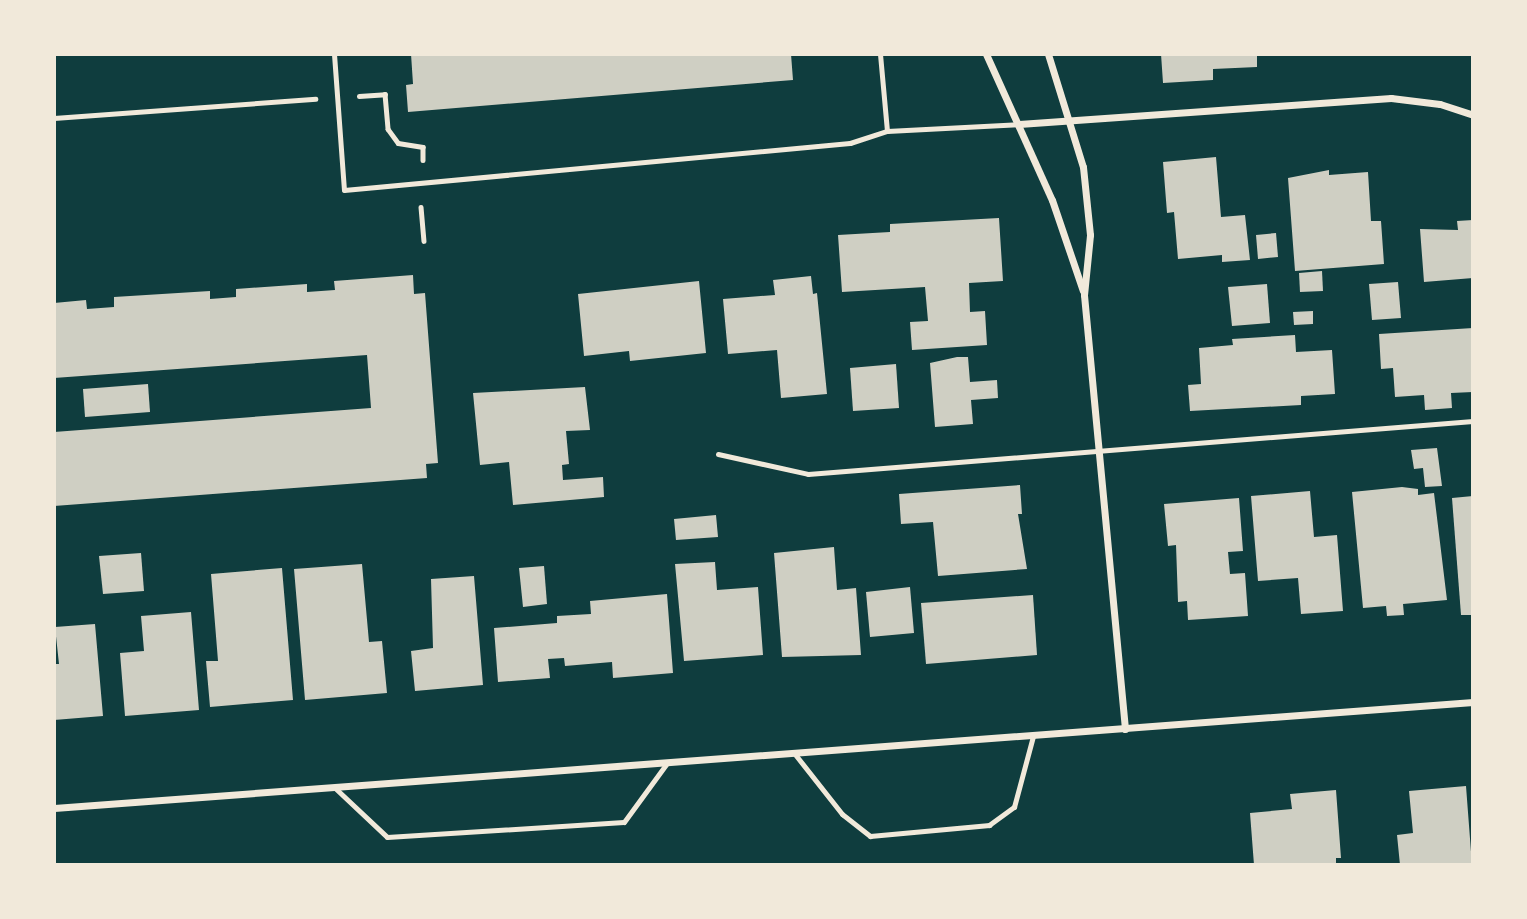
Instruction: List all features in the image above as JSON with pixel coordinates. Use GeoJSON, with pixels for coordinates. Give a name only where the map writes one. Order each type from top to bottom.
{"type":"FeatureCollection","features":[{"type":"Feature","properties":{"kind":"street"},"geometry":{"type":"LineString","coordinates":[[986,54],[1052,200],[1084,296]]}},
{"type":"Feature","properties":{"kind":"street"},"geometry":{"type":"LineString","coordinates":[[1048,54],[1083,167],[1090,235],[1084,296],[1125,729]]}},
{"type":"Feature","properties":{"kind":"street"},"geometry":{"type":"LineString","coordinates":[[1018,124],[1391,98],[1440,104],[1473,115]]}},
{"type":"Feature","properties":{"kind":"street"},"geometry":{"type":"LineString","coordinates":[[54,808],[1473,702]]}},
{"type":"Feature","properties":{"kind":"lane"},"geometry":{"type":"LineString","coordinates":[[334,54],[344,190],[850,143],[887,131],[1018,124]]}},
{"type":"Feature","properties":{"kind":"lane"},"geometry":{"type":"LineString","coordinates":[[880,54],[887,131]]}},
{"type":"Feature","properties":{"kind":"lane"},"geometry":{"type":"LineString","coordinates":[[719,454],[808,474],[1097,448],[1473,421]]}},
{"type":"Feature","properties":{"kind":"lane"},"geometry":{"type":"LineString","coordinates":[[794,753],[842,814],[870,836],[989,825],[1014,807],[1033,736]]}},
{"type":"Feature","properties":{"kind":"lane"},"geometry":{"type":"LineString","coordinates":[[335,788],[387,838],[624,822],[667,763]]}},
{"type":"Feature","properties":{"kind":"path"},"geometry":{"type":"LineString","coordinates":[[54,118],[385,93],[388,129],[398,143],[423,147],[424,241]]}},
{"type":"Feature","properties":{"kind":"building"},"geometry":{"type":"Polygon","coordinates":[[[411,54],[791,54],[793,80],[408,112],[406,85],[413,84],[411,54]]]}},
{"type":"Feature","properties":{"kind":"building"},"geometry":{"type":"Polygon","coordinates":[[[1161,54],[1257,54],[1257,67],[1213,69],[1213,80],[1163,83],[1161,54]]]}},
{"type":"Feature","properties":{"kind":"building"},"geometry":{"type":"Polygon","coordinates":[[[1216,157],[1221,217],[1245,215],[1250,260],[1222,262],[1222,255],[1178,259],[1174,212],[1167,213],[1163,162],[1216,157]]]}},
{"type":"Feature","properties":{"kind":"building"},"geometry":{"type":"Polygon","coordinates":[[[1329,170],[1329,175],[1368,172],[1371,221],[1381,221],[1384,264],[1295,271],[1288,178],[1329,170]]]}},
{"type":"Feature","properties":{"kind":"building"},"geometry":{"type":"Polygon","coordinates":[[[999,218],[1003,281],[969,283],[970,312],[985,311],[987,345],[912,350],[910,322],[928,321],[925,287],[842,292],[838,235],[890,232],[890,224],[999,218]]]}},
{"type":"Feature","properties":{"kind":"building"},"geometry":{"type":"Polygon","coordinates":[[[1473,220],[1473,278],[1424,282],[1420,229],[1458,230],[1457,221],[1473,220]]]}},
{"type":"Feature","properties":{"kind":"building"},"geometry":{"type":"Polygon","coordinates":[[[1276,233],[1278,257],[1258,259],[1256,235],[1276,233]]]}},
{"type":"Feature","properties":{"kind":"building"},"geometry":{"type":"Polygon","coordinates":[[[1322,271],[1323,291],[1300,292],[1299,273],[1322,271]]]}},
{"type":"Feature","properties":{"kind":"building"},"geometry":{"type":"Polygon","coordinates":[[[413,275],[414,294],[425,293],[438,463],[426,464],[427,478],[54,506],[54,432],[371,408],[367,355],[54,378],[54,303],[86,300],[87,309],[114,307],[114,297],[210,291],[210,299],[236,297],[236,289],[307,284],[307,292],[335,290],[334,281],[413,275]]]}},
{"type":"Feature","properties":{"kind":"building"},"geometry":{"type":"Polygon","coordinates":[[[811,276],[813,294],[817,293],[827,394],[781,398],[777,350],[728,354],[723,299],[775,295],[773,280],[811,276]]]}},
{"type":"Feature","properties":{"kind":"building"},"geometry":{"type":"Polygon","coordinates":[[[699,281],[706,353],[630,361],[629,351],[584,356],[578,294],[699,281]]]}},
{"type":"Feature","properties":{"kind":"building"},"geometry":{"type":"Polygon","coordinates":[[[1398,282],[1401,318],[1372,320],[1369,284],[1398,282]]]}},
{"type":"Feature","properties":{"kind":"building"},"geometry":{"type":"Polygon","coordinates":[[[1267,284],[1270,323],[1232,326],[1228,287],[1267,284]]]}},
{"type":"Feature","properties":{"kind":"building"},"geometry":{"type":"Polygon","coordinates":[[[1313,311],[1313,324],[1294,325],[1293,312],[1313,311]]]}},
{"type":"Feature","properties":{"kind":"building"},"geometry":{"type":"Polygon","coordinates":[[[1473,328],[1473,392],[1451,393],[1452,408],[1425,410],[1424,395],[1395,397],[1393,368],[1381,369],[1379,334],[1473,328]]]}},
{"type":"Feature","properties":{"kind":"building"},"geometry":{"type":"Polygon","coordinates":[[[1295,335],[1296,352],[1332,350],[1335,394],[1301,396],[1301,405],[1190,411],[1188,385],[1201,384],[1199,348],[1233,345],[1232,339],[1295,335]]]}},
{"type":"Feature","properties":{"kind":"building"},"geometry":{"type":"Polygon","coordinates":[[[968,357],[970,382],[997,380],[998,398],[971,400],[973,424],[935,427],[930,363],[968,357]]]}},
{"type":"Feature","properties":{"kind":"building"},"geometry":{"type":"Polygon","coordinates":[[[896,364],[899,408],[853,411],[850,368],[896,364]]]}},
{"type":"Feature","properties":{"kind":"building"},"geometry":{"type":"Polygon","coordinates":[[[148,384],[150,412],[85,417],[83,389],[148,384]]]}},
{"type":"Feature","properties":{"kind":"building"},"geometry":{"type":"Polygon","coordinates":[[[585,387],[590,430],[566,431],[569,464],[562,465],[563,480],[603,477],[604,497],[513,505],[509,462],[480,465],[473,393],[585,387]]]}},
{"type":"Feature","properties":{"kind":"building"},"geometry":{"type":"Polygon","coordinates":[[[1437,448],[1442,486],[1425,487],[1423,468],[1414,469],[1411,450],[1437,448]]]}},
{"type":"Feature","properties":{"kind":"building"},"geometry":{"type":"Polygon","coordinates":[[[1020,485],[1022,514],[1018,514],[1027,569],[938,576],[933,522],[901,524],[899,494],[1020,485]]]}},
{"type":"Feature","properties":{"kind":"building"},"geometry":{"type":"Polygon","coordinates":[[[1402,487],[1418,489],[1418,495],[1434,493],[1447,600],[1403,604],[1404,615],[1387,616],[1386,606],[1363,608],[1352,492],[1402,487]]]}},
{"type":"Feature","properties":{"kind":"building"},"geometry":{"type":"Polygon","coordinates":[[[1310,491],[1314,537],[1337,535],[1343,611],[1301,614],[1298,578],[1258,581],[1251,496],[1310,491]]]}},
{"type":"Feature","properties":{"kind":"building"},"geometry":{"type":"Polygon","coordinates":[[[1473,496],[1473,615],[1461,615],[1452,498],[1473,496]]]}},
{"type":"Feature","properties":{"kind":"building"},"geometry":{"type":"Polygon","coordinates":[[[1239,498],[1243,551],[1228,552],[1230,574],[1245,573],[1248,616],[1188,620],[1187,601],[1178,602],[1176,545],[1168,546],[1164,504],[1239,498]]]}},
{"type":"Feature","properties":{"kind":"building"},"geometry":{"type":"Polygon","coordinates":[[[716,515],[718,537],[676,540],[674,519],[716,515]]]}},
{"type":"Feature","properties":{"kind":"building"},"geometry":{"type":"Polygon","coordinates":[[[834,547],[837,590],[856,588],[861,655],[782,657],[774,553],[834,547]]]}},
{"type":"Feature","properties":{"kind":"building"},"geometry":{"type":"Polygon","coordinates":[[[141,553],[144,591],[103,594],[99,556],[141,553]]]}},
{"type":"Feature","properties":{"kind":"building"},"geometry":{"type":"Polygon","coordinates":[[[715,562],[717,590],[758,587],[763,655],[684,661],[675,564],[715,562]]]}},
{"type":"Feature","properties":{"kind":"building"},"geometry":{"type":"Polygon","coordinates":[[[362,564],[369,642],[382,641],[387,693],[305,700],[294,569],[362,564]]]}},
{"type":"Feature","properties":{"kind":"building"},"geometry":{"type":"Polygon","coordinates":[[[544,566],[547,604],[523,607],[519,568],[544,566]]]}},
{"type":"Feature","properties":{"kind":"building"},"geometry":{"type":"Polygon","coordinates":[[[282,568],[293,700],[210,707],[206,661],[218,661],[211,574],[282,568]]]}},
{"type":"Feature","properties":{"kind":"building"},"geometry":{"type":"Polygon","coordinates":[[[474,576],[483,685],[415,691],[411,651],[433,648],[431,579],[474,576]]]}},
{"type":"Feature","properties":{"kind":"building"},"geometry":{"type":"Polygon","coordinates":[[[910,587],[914,633],[870,637],[866,592],[910,587]]]}},
{"type":"Feature","properties":{"kind":"building"},"geometry":{"type":"Polygon","coordinates":[[[667,594],[673,673],[613,678],[612,662],[565,666],[564,658],[548,659],[550,678],[498,682],[494,628],[557,623],[557,616],[591,614],[590,601],[667,594]]]}},
{"type":"Feature","properties":{"kind":"building"},"geometry":{"type":"Polygon","coordinates":[[[1033,595],[1037,655],[926,664],[921,603],[1033,595]]]}},
{"type":"Feature","properties":{"kind":"building"},"geometry":{"type":"Polygon","coordinates":[[[191,612],[199,710],[125,716],[120,653],[144,651],[141,616],[191,612]]]}},
{"type":"Feature","properties":{"kind":"building"},"geometry":{"type":"Polygon","coordinates":[[[95,624],[103,716],[54,720],[54,664],[59,664],[55,627],[95,624]]]}},
{"type":"Feature","properties":{"kind":"building"},"geometry":{"type":"Polygon","coordinates":[[[1466,786],[1472,865],[1400,865],[1397,835],[1413,833],[1409,791],[1466,786]]]}},
{"type":"Feature","properties":{"kind":"building"},"geometry":{"type":"Polygon","coordinates":[[[1336,790],[1341,858],[1336,858],[1336,865],[1254,865],[1250,813],[1292,809],[1290,794],[1336,790]]]}}]}
